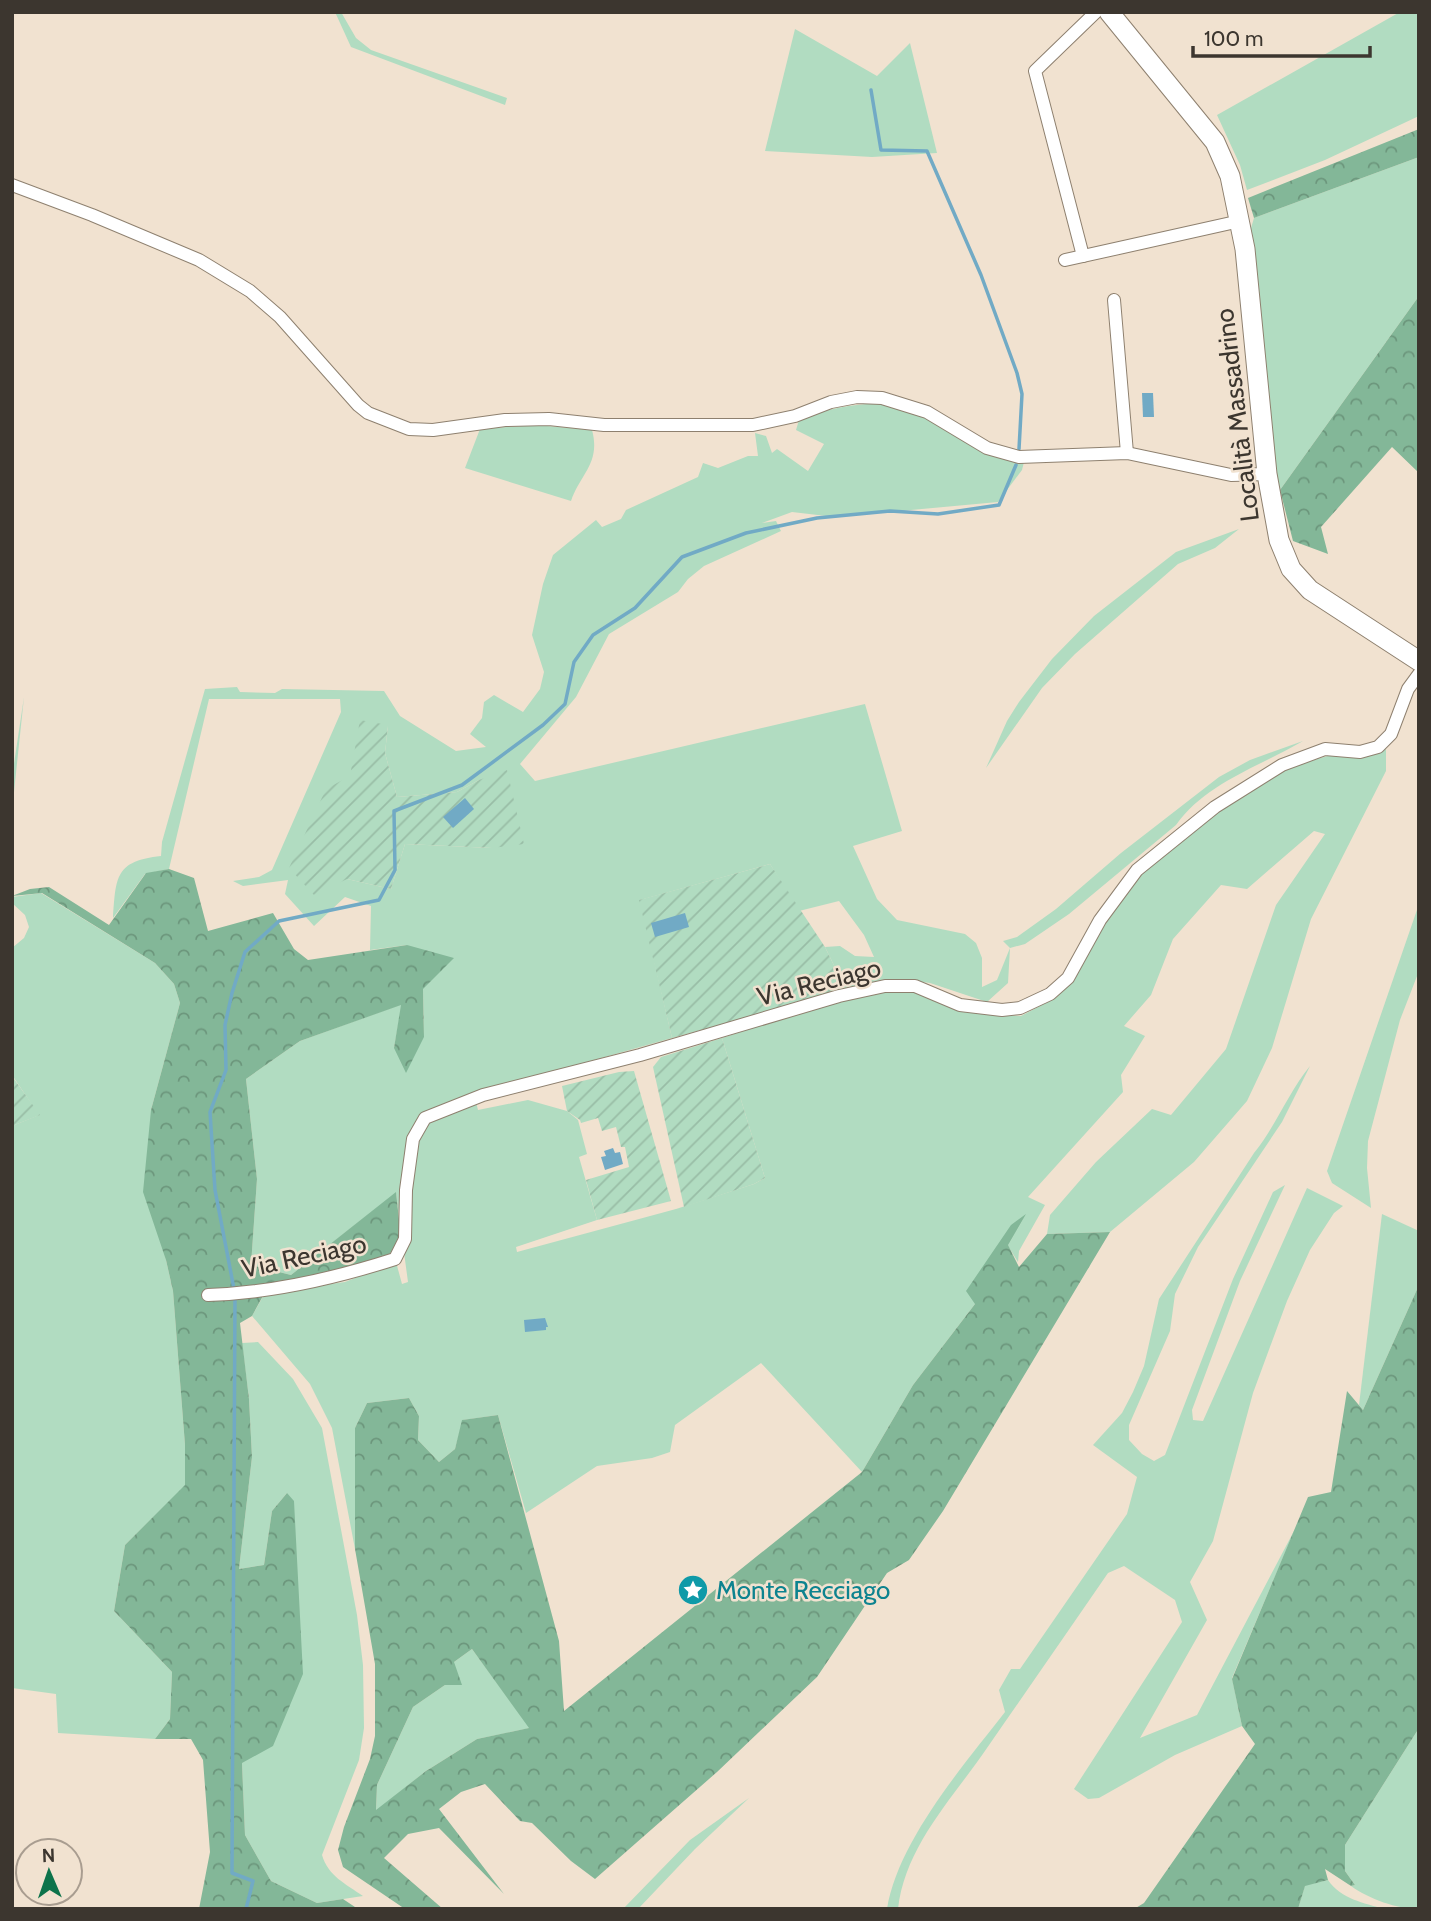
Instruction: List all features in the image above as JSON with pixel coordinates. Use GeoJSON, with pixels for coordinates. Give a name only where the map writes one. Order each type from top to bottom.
{"type":"FeatureCollection","features":[{"type":"Feature","properties":{"kind":"main road","name":"Località Massadrino"},"geometry":{"type":"LineString","coordinates":[[1109,12],[1215,142],[1230,176],[1245,249],[1267,474],[1279,540],[1291,569],[1310,590],[1419,661]]}},
{"type":"Feature","properties":{"kind":"street"},"geometry":{"type":"LineString","coordinates":[[1083,256],[1035,71],[1096,12]]}},
{"type":"Feature","properties":{"kind":"street"},"geometry":{"type":"LineString","coordinates":[[12,185],[199,260],[250,291],[280,317],[368,414],[409,429],[433,430],[505,420],[549,419],[604,425],[753,425],[785,419],[831,402],[857,397],[882,397],[927,412],[968,438],[1019,457],[1127,453],[1231,475],[1267,474]]}},
{"type":"Feature","properties":{"kind":"street"},"geometry":{"type":"LineString","coordinates":[[1065,260],[1240,221]]}},
{"type":"Feature","properties":{"kind":"street"},"geometry":{"type":"LineString","coordinates":[[1114,300],[1127,453]]}},
{"type":"Feature","properties":{"kind":"street","name":"Via Reciago"},"geometry":{"type":"LineString","coordinates":[[208,1295],[235,1293],[361,1270],[395,1258],[405,1238],[406,1190],[413,1139],[425,1118],[483,1095],[640,1055],[839,996],[885,986],[915,986],[960,1005],[1002,1010],[1020,1008],[1050,994],[1068,978],[1100,920],[1137,870],[1215,807],[1282,765],[1325,749],[1360,751],[1378,747],[1391,734],[1408,688],[1419,674]]}},
{"type":"Feature","properties":{"kind":"green space"},"geometry":{"type":"Polygon","coordinates":[[[335,12],[341,12],[356,38],[371,50],[507,98],[505,105],[351,47],[335,12]]]}},
{"type":"Feature","properties":{"kind":"green space"},"geometry":{"type":"Polygon","coordinates":[[[1400,12],[1419,12],[1419,116],[1325,160],[1247,190],[1240,165],[1217,115],[1400,12]]]}},
{"type":"Feature","properties":{"kind":"green space"},"geometry":{"type":"Polygon","coordinates":[[[795,29],[877,76],[910,43],[937,153],[872,157],[765,151],[795,29]]]}},
{"type":"Feature","properties":{"kind":"green space"},"geometry":{"type":"Polygon","coordinates":[[[1419,129],[1419,157],[1254,218],[1248,198],[1419,129]]]}},
{"type":"Feature","properties":{"kind":"green space"},"geometry":{"type":"Polygon","coordinates":[[[1419,157],[1419,296],[1280,490],[1272,476],[1251,228],[1254,218],[1419,157]]]}},
{"type":"Feature","properties":{"kind":"green space"},"geometry":{"type":"Polygon","coordinates":[[[1419,296],[1419,473],[1392,447],[1321,527],[1328,554],[1293,541],[1280,490],[1419,296]]]}},
{"type":"Feature","properties":{"kind":"green space"},"geometry":{"type":"Polygon","coordinates":[[[880,403],[943,424],[1025,458],[1022,470],[998,502],[835,517],[792,512],[762,523],[776,521],[781,531],[704,566],[688,579],[678,592],[609,634],[576,697],[520,764],[535,781],[865,704],[902,831],[853,846],[877,899],[897,920],[965,934],[976,943],[982,958],[982,987],[997,980],[1010,948],[1008,983],[987,1002],[930,983],[908,980],[846,990],[825,947],[840,946],[855,956],[874,957],[864,935],[839,901],[799,911],[770,864],[640,900],[672,1038],[474,1094],[478,1110],[528,1100],[567,1111],[578,1120],[587,1154],[579,1157],[597,1220],[516,1247],[517,1252],[676,1209],[765,1178],[722,1038],[841,1000],[885,989],[911,991],[963,1012],[1021,1016],[1057,997],[1071,980],[1103,921],[1142,870],[1215,810],[1278,771],[1334,754],[1377,754],[1386,749],[1386,771],[1311,919],[1272,1048],[1247,1101],[1194,1162],[1110,1232],[1047,1234],[1050,1215],[1096,1162],[1152,1109],[1171,1115],[1226,1049],[1276,905],[1325,834],[1314,831],[1247,889],[1221,885],[1173,939],[1151,995],[1124,1026],[1145,1036],[1121,1075],[1123,1092],[1028,1197],[1045,1205],[1019,1251],[1018,1262],[1008,1246],[1025,1216],[975,1304],[913,1385],[862,1472],[761,1363],[675,1425],[670,1452],[652,1458],[597,1466],[526,1513],[498,1415],[463,1420],[455,1449],[439,1462],[418,1440],[419,1416],[409,1398],[367,1403],[355,1428],[355,1549],[332,1428],[310,1384],[252,1316],[265,1293],[345,1282],[396,1262],[402,1284],[408,1282],[396,1193],[291,1275],[251,1265],[257,1179],[246,1079],[300,1041],[402,1004],[394,1048],[424,1037],[423,989],[407,945],[370,950],[371,906],[345,897],[314,926],[285,894],[288,880],[243,886],[233,881],[259,877],[272,870],[341,712],[340,699],[209,699],[169,869],[145,874],[113,918],[117,882],[126,867],[146,858],[161,856],[162,842],[205,689],[237,687],[240,692],[275,693],[282,689],[384,691],[400,716],[456,751],[486,747],[470,734],[482,718],[484,702],[494,695],[523,712],[540,689],[544,672],[532,635],[543,584],[553,555],[596,520],[602,527],[621,519],[626,510],[698,477],[703,463],[718,468],[748,456],[758,456],[755,433],[766,436],[772,453],[777,449],[808,471],[824,444],[796,430],[799,420],[829,410],[880,403]],[[388,725],[347,879],[391,889],[405,844],[492,848],[479,780],[457,792],[397,797],[385,753],[388,725]]]}},
{"type":"Feature","properties":{"kind":"green space"},"geometry":{"type":"Polygon","coordinates":[[[536,425],[592,430],[592,460],[571,501],[465,468],[480,429],[536,425]]]}},
{"type":"Feature","properties":{"kind":"green space"},"geometry":{"type":"Polygon","coordinates":[[[1239,529],[1215,548],[1178,564],[1075,654],[1042,688],[986,768],[1007,721],[1019,702],[1052,659],[1094,616],[1176,552],[1239,529]]]}},
{"type":"Feature","properties":{"kind":"green space"},"geometry":{"type":"Polygon","coordinates":[[[24,697],[12,811],[12,777],[24,697]]]}},
{"type":"Feature","properties":{"kind":"green space"},"geometry":{"type":"Polygon","coordinates":[[[360,720],[388,725],[385,753],[397,797],[457,792],[479,780],[507,770],[524,844],[492,848],[405,844],[391,889],[347,879],[314,895],[289,868],[326,789],[350,776],[360,720]]]}},
{"type":"Feature","properties":{"kind":"green space"},"geometry":{"type":"Polygon","coordinates":[[[1303,741],[1218,786],[1189,810],[1176,825],[1069,914],[1025,944],[1010,948],[1003,941],[1017,937],[1056,909],[1121,853],[1219,777],[1250,760],[1303,741]]]}},
{"type":"Feature","properties":{"kind":"green space"},"geometry":{"type":"Polygon","coordinates":[[[770,864],[825,947],[846,990],[672,1038],[639,900],[770,864]]]}},
{"type":"Feature","properties":{"kind":"green space"},"geometry":{"type":"Polygon","coordinates":[[[169,869],[194,878],[208,931],[273,913],[294,949],[308,960],[407,945],[454,958],[423,989],[424,1037],[406,1073],[394,1048],[401,1005],[300,1041],[246,1079],[257,1179],[251,1265],[291,1275],[396,1192],[401,1238],[389,1255],[321,1277],[269,1285],[252,1316],[240,1323],[249,1399],[252,1457],[239,1569],[264,1565],[272,1511],[287,1493],[294,1501],[303,1674],[273,1746],[242,1763],[245,1835],[271,1881],[317,1903],[343,1899],[358,1909],[199,1909],[210,1852],[203,1760],[191,1739],[155,1739],[170,1719],[172,1672],[114,1611],[125,1545],[185,1485],[185,1445],[173,1291],[166,1260],[143,1192],[151,1110],[180,1003],[174,984],[155,963],[42,893],[12,896],[30,889],[49,887],[109,925],[146,873],[169,869]]]}},
{"type":"Feature","properties":{"kind":"green space"},"geometry":{"type":"Polygon","coordinates":[[[41,893],[155,963],[174,984],[180,1003],[151,1110],[166,1260],[173,1291],[185,1445],[185,1486],[125,1545],[114,1611],[172,1672],[170,1719],[155,1739],[58,1733],[56,1694],[12,1688],[12,1126],[39,1115],[12,1075],[12,948],[24,938],[29,927],[25,915],[12,903],[12,897],[41,893]]]}},
{"type":"Feature","properties":{"kind":"green space"},"geometry":{"type":"Polygon","coordinates":[[[1419,904],[1419,971],[1400,1020],[1368,1141],[1367,1168],[1371,1208],[1332,1183],[1327,1171],[1419,904]]]}},
{"type":"Feature","properties":{"kind":"green space"},"geometry":{"type":"Polygon","coordinates":[[[722,1038],[765,1178],[684,1207],[653,1067],[661,1057],[722,1038]]]}},
{"type":"Feature","properties":{"kind":"green space"},"geometry":{"type":"Polygon","coordinates":[[[1310,1066],[1282,1122],[1198,1247],[1175,1294],[1170,1331],[1129,1425],[1129,1440],[1142,1454],[1154,1461],[1165,1455],[1233,1279],[1273,1192],[1285,1185],[1240,1281],[1192,1410],[1193,1420],[1203,1421],[1307,1188],[1343,1206],[1334,1213],[1310,1250],[1287,1301],[1253,1393],[1213,1541],[1190,1582],[1207,1620],[1140,1738],[1197,1715],[1295,1529],[1232,1678],[1242,1726],[1175,1755],[1099,1798],[1088,1799],[1074,1789],[1182,1622],[1175,1600],[1124,1566],[1108,1573],[932,1824],[910,1864],[898,1909],[887,1909],[904,1857],[918,1831],[952,1780],[1005,1712],[999,1690],[1011,1669],[1020,1669],[1127,1514],[1137,1477],[1093,1445],[1122,1413],[1133,1392],[1144,1366],[1159,1299],[1310,1066]]]}},
{"type":"Feature","properties":{"kind":"green space"},"geometry":{"type":"Polygon","coordinates":[[[634,1071],[671,1201],[597,1220],[586,1180],[629,1167],[625,1147],[621,1147],[616,1127],[602,1131],[598,1118],[581,1123],[567,1111],[562,1086],[634,1071]]]}},
{"type":"Feature","properties":{"kind":"green space"},"geometry":{"type":"Polygon","coordinates":[[[12,1076],[40,1115],[12,1126],[12,1076]]]}},
{"type":"Feature","properties":{"kind":"green space"},"geometry":{"type":"Polygon","coordinates":[[[1026,1214],[1008,1245],[1019,1267],[1047,1234],[1110,1232],[943,1511],[909,1560],[887,1573],[817,1677],[717,1772],[595,1879],[571,1861],[532,1823],[520,1821],[485,1784],[461,1792],[439,1809],[504,1894],[439,1828],[408,1834],[384,1858],[443,1909],[405,1909],[343,1867],[338,1850],[370,1759],[375,1736],[375,1664],[355,1549],[355,1428],[367,1403],[409,1398],[419,1416],[418,1440],[439,1462],[455,1449],[462,1420],[498,1415],[559,1641],[564,1711],[862,1472],[913,1385],[975,1304],[966,1291],[1011,1225],[1026,1214]],[[472,1649],[454,1662],[462,1685],[445,1685],[413,1707],[377,1785],[376,1810],[426,1771],[477,1739],[529,1728],[472,1649]]]}},
{"type":"Feature","properties":{"kind":"green space"},"geometry":{"type":"Polygon","coordinates":[[[1382,1214],[1419,1231],[1419,1285],[1363,1410],[1359,1405],[1382,1214]]]}},
{"type":"Feature","properties":{"kind":"green space"},"geometry":{"type":"Polygon","coordinates":[[[1419,1285],[1419,1728],[1345,1845],[1345,1871],[1355,1885],[1351,1886],[1325,1869],[1328,1880],[1305,1886],[1298,1909],[1134,1909],[1144,1903],[1255,1744],[1242,1726],[1232,1679],[1308,1497],[1331,1492],[1347,1391],[1363,1410],[1419,1285]]]}},
{"type":"Feature","properties":{"kind":"green space"},"geometry":{"type":"Polygon","coordinates":[[[258,1342],[293,1379],[322,1428],[357,1615],[363,1665],[364,1728],[359,1760],[322,1855],[333,1874],[363,1896],[317,1903],[271,1881],[245,1835],[242,1763],[287,1493],[272,1511],[264,1565],[239,1569],[252,1457],[242,1343],[258,1342]]]}},
{"type":"Feature","properties":{"kind":"green space"},"geometry":{"type":"Polygon","coordinates":[[[472,1649],[530,1728],[477,1739],[426,1771],[376,1811],[377,1785],[413,1707],[445,1685],[454,1662],[472,1649]]]}},
{"type":"Feature","properties":{"kind":"green space"},"geometry":{"type":"Polygon","coordinates":[[[1419,1728],[1419,1909],[1384,1902],[1351,1886],[1355,1885],[1345,1871],[1345,1845],[1419,1728]]]}},
{"type":"Feature","properties":{"kind":"green space"},"geometry":{"type":"Polygon","coordinates":[[[749,1798],[695,1849],[638,1909],[623,1909],[690,1840],[749,1798]]]}},
{"type":"Feature","properties":{"kind":"green space"},"geometry":{"type":"Polygon","coordinates":[[[1328,1880],[1346,1896],[1384,1909],[1298,1909],[1305,1885],[1328,1880]]]}},
{"type":"Feature","properties":{"kind":"water"},"geometry":{"type":"Polygon","coordinates":[[[1142,393],[1153,393],[1154,417],[1143,417],[1142,393]]]}},
{"type":"Feature","properties":{"kind":"water"},"geometry":{"type":"Polygon","coordinates":[[[465,798],[474,809],[453,828],[443,817],[465,798]]]}},
{"type":"Feature","properties":{"kind":"water"},"geometry":{"type":"Polygon","coordinates":[[[685,913],[689,927],[655,937],[651,923],[685,913]]]}},
{"type":"Feature","properties":{"kind":"water"},"geometry":{"type":"Polygon","coordinates":[[[613,1148],[615,1153],[620,1152],[623,1164],[605,1170],[601,1157],[606,1156],[604,1151],[613,1148]]]}},
{"type":"Feature","properties":{"kind":"water"},"geometry":{"type":"Polygon","coordinates":[[[545,1318],[548,1327],[546,1330],[525,1332],[524,1320],[545,1318]]]}},
{"type":"Feature","properties":{"kind":"waterway"},"geometry":{"type":"LineString","coordinates":[[871,90],[881,150],[927,151],[981,275],[1017,373],[1022,394],[1019,449]]}},
{"type":"Feature","properties":{"kind":"waterway"},"geometry":{"type":"LineString","coordinates":[[234,1289],[215,1190],[210,1112],[226,1070],[225,1025],[245,952],[279,921],[379,900],[395,870],[394,811],[462,785],[543,725],[565,704],[574,662],[593,635],[635,608],[682,557],[746,533],[817,518],[890,511],[938,514],[999,505],[1016,465]]}},
{"type":"Feature","properties":{"kind":"waterway"},"geometry":{"type":"LineString","coordinates":[[235,1296],[232,1873],[253,1881],[246,1909]]}},
{"type":"Feature","properties":{"kind":"place","name":"Monte Recciago"},"geometry":{"type":"Point","coordinates":[693,1590]}}]}
